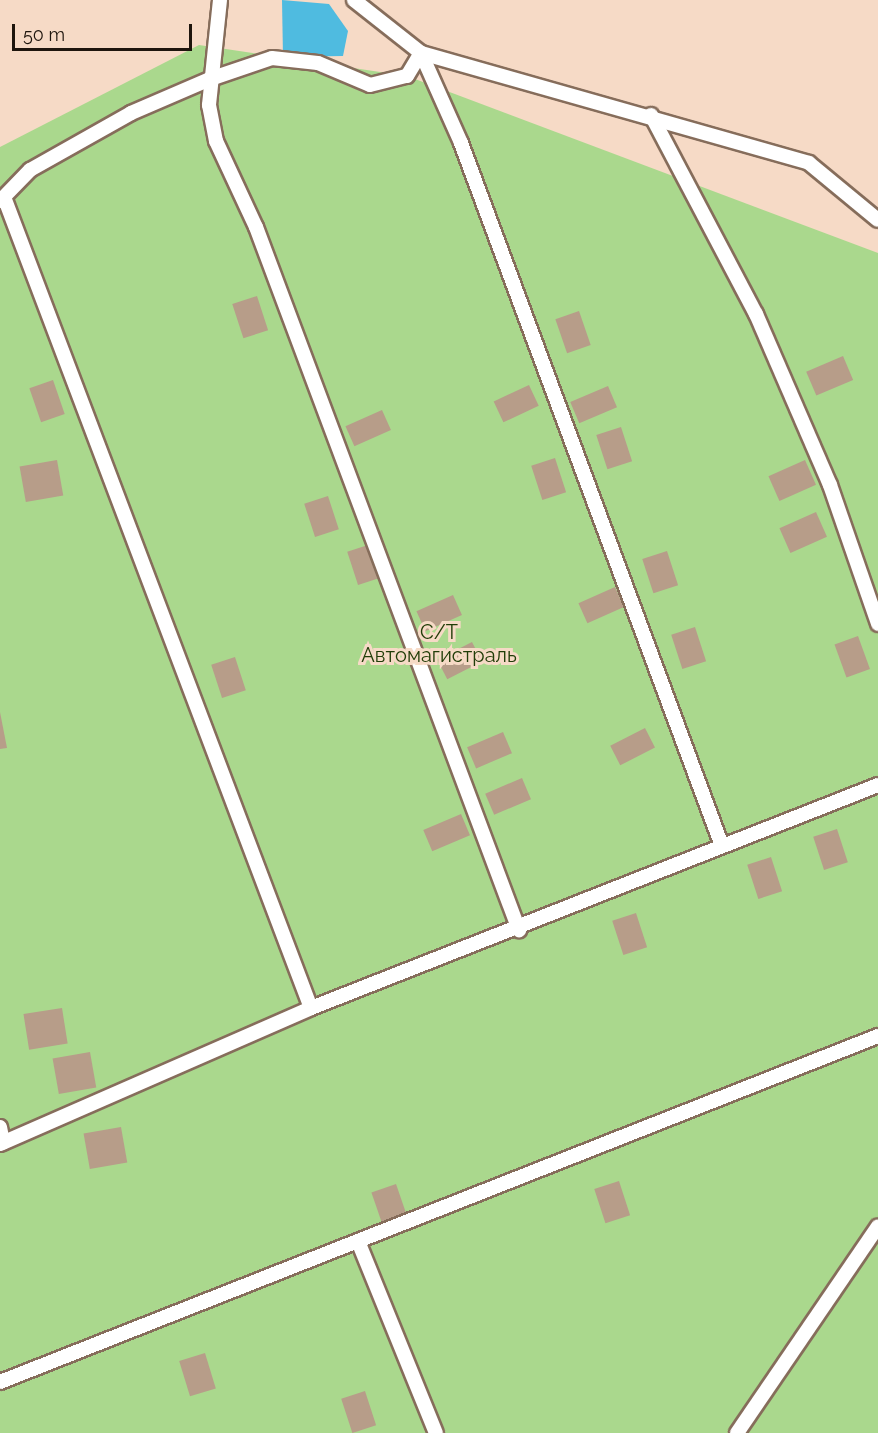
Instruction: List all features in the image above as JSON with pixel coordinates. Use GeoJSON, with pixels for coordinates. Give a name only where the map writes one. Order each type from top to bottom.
{"type":"FeatureCollection","features":[{"type":"Feature","properties":{"kind":"lane"},"geometry":{"type":"LineString","coordinates":[[220,0],[210,79],[216,141],[256,227],[519,930]]}},
{"type":"Feature","properties":{"kind":"lane"},"geometry":{"type":"LineString","coordinates":[[354,0],[421,53],[651,115],[809,163],[878,220]]}},
{"type":"Feature","properties":{"kind":"lane"},"geometry":{"type":"LineString","coordinates":[[310,1008],[2,199],[30,170],[131,113],[210,79],[272,58],[318,63],[370,85],[407,76],[421,53]]}},
{"type":"Feature","properties":{"kind":"lane"},"geometry":{"type":"LineString","coordinates":[[421,53],[461,143],[722,846]]}},
{"type":"Feature","properties":{"kind":"lane"},"geometry":{"type":"LineString","coordinates":[[651,115],[756,314],[830,486],[878,624]]}},
{"type":"Feature","properties":{"kind":"lane"},"geometry":{"type":"LineString","coordinates":[[0,1127],[2,1143],[310,1008],[519,930],[722,846],[878,786]]}},
{"type":"Feature","properties":{"kind":"lane"},"geometry":{"type":"LineString","coordinates":[[0,1382],[878,1036]]}},
{"type":"Feature","properties":{"kind":"lane"},"geometry":{"type":"LineString","coordinates":[[737,1433],[878,1226]]}},
{"type":"Feature","properties":{"kind":"lane"},"geometry":{"type":"LineString","coordinates":[[358,1241],[436,1433]]}},
{"type":"Feature","properties":{"kind":"green space","name":"С/Т Автомагистраль"},"geometry":{"type":"Polygon","coordinates":[[[199,45],[407,76],[878,253],[878,1433],[0,1433],[0,147],[199,45]]]}},
{"type":"Feature","properties":{"kind":"water"},"geometry":{"type":"Polygon","coordinates":[[[282,0],[329,4],[348,31],[343,56],[283,57],[282,0]]]}},
{"type":"Feature","properties":{"kind":"building"},"geometry":{"type":"Polygon","coordinates":[[[257,296],[268,330],[243,338],[232,304],[257,296]]]}},
{"type":"Feature","properties":{"kind":"building"},"geometry":{"type":"Polygon","coordinates":[[[579,311],[591,345],[567,353],[555,319],[579,311]]]}},
{"type":"Feature","properties":{"kind":"building"},"geometry":{"type":"Polygon","coordinates":[[[843,356],[853,380],[816,396],[806,372],[843,356]]]}},
{"type":"Feature","properties":{"kind":"building"},"geometry":{"type":"Polygon","coordinates":[[[53,380],[65,414],[41,422],[29,388],[53,380]]]}},
{"type":"Feature","properties":{"kind":"building"},"geometry":{"type":"Polygon","coordinates":[[[529,385],[539,406],[503,422],[494,401],[529,385]]]}},
{"type":"Feature","properties":{"kind":"building"},"geometry":{"type":"Polygon","coordinates":[[[608,386],[617,407],[579,423],[570,402],[608,386]]]}},
{"type":"Feature","properties":{"kind":"building"},"geometry":{"type":"Polygon","coordinates":[[[382,410],[391,430],[354,446],[345,426],[382,410]]]}},
{"type":"Feature","properties":{"kind":"building"},"geometry":{"type":"Polygon","coordinates":[[[621,427],[632,461],[607,469],[596,435],[621,427]]]}},
{"type":"Feature","properties":{"kind":"building"},"geometry":{"type":"Polygon","coordinates":[[[555,458],[566,492],[542,500],[531,466],[555,458]]]}},
{"type":"Feature","properties":{"kind":"building"},"geometry":{"type":"Polygon","coordinates":[[[57,460],[63,495],[26,502],[20,467],[57,460]]]}},
{"type":"Feature","properties":{"kind":"building"},"geometry":{"type":"Polygon","coordinates":[[[805,460],[816,485],[779,501],[768,476],[805,460]]]}},
{"type":"Feature","properties":{"kind":"building"},"geometry":{"type":"Polygon","coordinates":[[[328,496],[339,529],[315,537],[304,504],[328,496]]]}},
{"type":"Feature","properties":{"kind":"building"},"geometry":{"type":"Polygon","coordinates":[[[816,512],[827,537],[790,553],[779,528],[816,512]]]}},
{"type":"Feature","properties":{"kind":"building"},"geometry":{"type":"Polygon","coordinates":[[[371,544],[382,577],[358,585],[347,552],[371,544]]]}},
{"type":"Feature","properties":{"kind":"building"},"geometry":{"type":"Polygon","coordinates":[[[667,551],[678,585],[653,593],[642,559],[667,551]]]}},
{"type":"Feature","properties":{"kind":"building"},"geometry":{"type":"Polygon","coordinates":[[[615,587],[624,607],[587,623],[578,603],[615,587]]]}},
{"type":"Feature","properties":{"kind":"building"},"geometry":{"type":"Polygon","coordinates":[[[453,595],[462,615],[425,631],[416,611],[453,595]]]}},
{"type":"Feature","properties":{"kind":"building"},"geometry":{"type":"Polygon","coordinates":[[[695,627],[706,661],[682,669],[671,635],[695,627]]]}},
{"type":"Feature","properties":{"kind":"building"},"geometry":{"type":"Polygon","coordinates":[[[858,636],[870,669],[846,677],[835,645],[858,636]]]}},
{"type":"Feature","properties":{"kind":"building"},"geometry":{"type":"Polygon","coordinates":[[[472,642],[482,662],[447,679],[437,660],[472,642]]]}},
{"type":"Feature","properties":{"kind":"building"},"geometry":{"type":"Polygon","coordinates":[[[235,657],[246,690],[222,698],[211,665],[235,657]]]}},
{"type":"Feature","properties":{"kind":"building"},"geometry":{"type":"Polygon","coordinates":[[[0,712],[7,748],[0,749],[0,712]]]}},
{"type":"Feature","properties":{"kind":"building"},"geometry":{"type":"Polygon","coordinates":[[[645,728],[655,748],[620,765],[610,746],[645,728]]]}},
{"type":"Feature","properties":{"kind":"building"},"geometry":{"type":"Polygon","coordinates":[[[503,732],[512,753],[476,768],[467,747],[503,732]]]}},
{"type":"Feature","properties":{"kind":"building"},"geometry":{"type":"Polygon","coordinates":[[[522,778],[531,799],[494,815],[485,794],[522,778]]]}},
{"type":"Feature","properties":{"kind":"building"},"geometry":{"type":"Polygon","coordinates":[[[461,814],[470,835],[432,851],[423,830],[461,814]]]}},
{"type":"Feature","properties":{"kind":"building"},"geometry":{"type":"Polygon","coordinates":[[[837,829],[848,862],[824,870],[813,837],[837,829]]]}},
{"type":"Feature","properties":{"kind":"building"},"geometry":{"type":"Polygon","coordinates":[[[771,857],[782,891],[758,899],[747,865],[771,857]]]}},
{"type":"Feature","properties":{"kind":"building"},"geometry":{"type":"Polygon","coordinates":[[[636,913],[647,947],[623,955],[612,921],[636,913]]]}},
{"type":"Feature","properties":{"kind":"building"},"geometry":{"type":"Polygon","coordinates":[[[62,1008],[68,1044],[29,1050],[23,1014],[62,1008]]]}},
{"type":"Feature","properties":{"kind":"building"},"geometry":{"type":"Polygon","coordinates":[[[90,1052],[96,1087],[59,1094],[53,1059],[90,1052]]]}},
{"type":"Feature","properties":{"kind":"building"},"geometry":{"type":"Polygon","coordinates":[[[121,1127],[127,1162],[90,1169],[84,1134],[121,1127]]]}},
{"type":"Feature","properties":{"kind":"building"},"geometry":{"type":"Polygon","coordinates":[[[619,1181],[630,1215],[605,1223],[594,1189],[619,1181]]]}},
{"type":"Feature","properties":{"kind":"building"},"geometry":{"type":"Polygon","coordinates":[[[396,1184],[408,1218],[383,1227],[371,1192],[396,1184]]]}},
{"type":"Feature","properties":{"kind":"building"},"geometry":{"type":"Polygon","coordinates":[[[205,1353],[216,1388],[190,1396],[179,1361],[205,1353]]]}},
{"type":"Feature","properties":{"kind":"building"},"geometry":{"type":"Polygon","coordinates":[[[365,1391],[376,1425],[352,1433],[341,1399],[365,1391]]]}}]}
